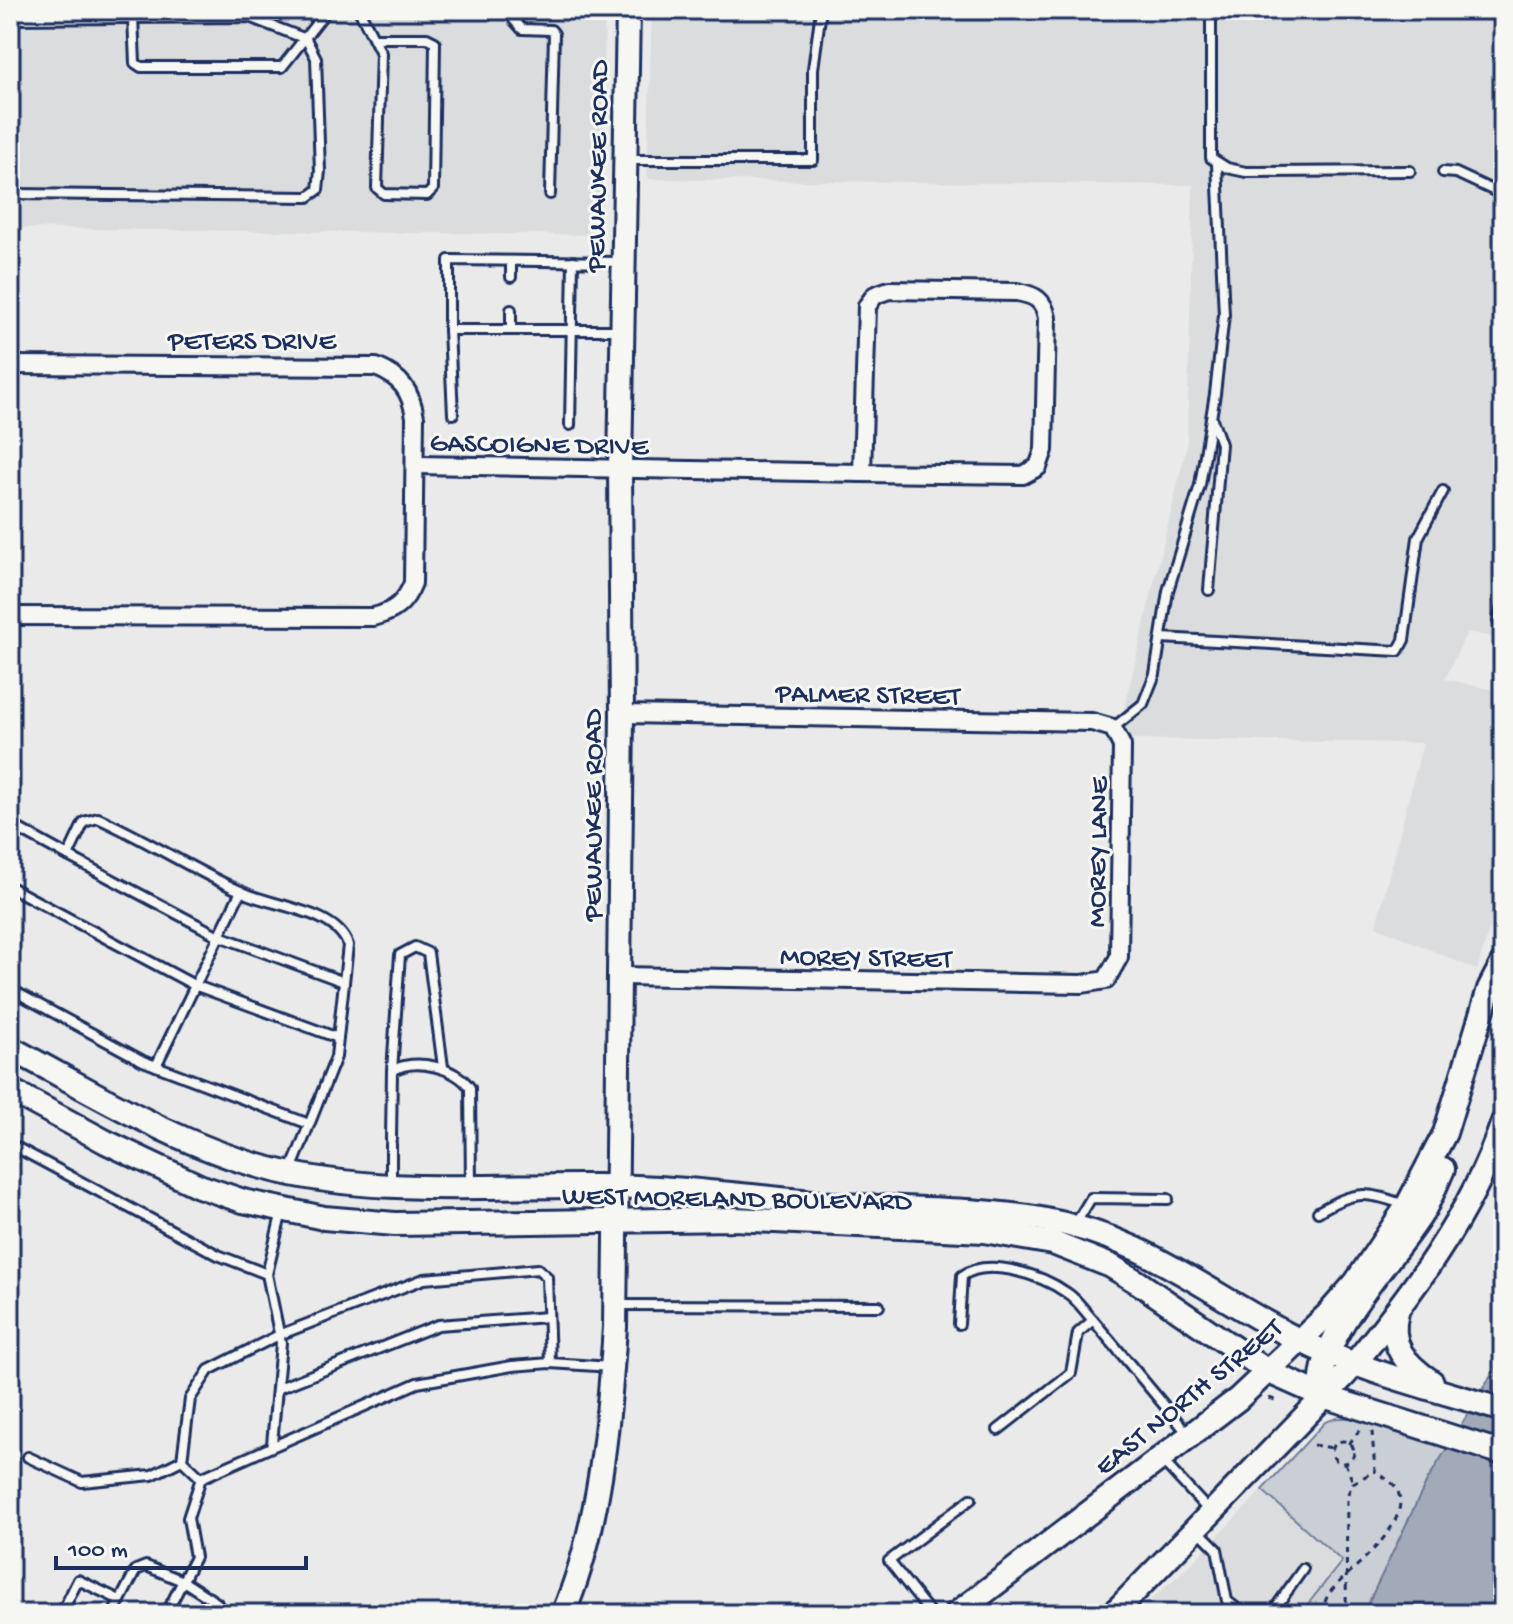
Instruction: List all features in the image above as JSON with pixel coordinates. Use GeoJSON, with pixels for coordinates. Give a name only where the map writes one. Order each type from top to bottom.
{"type":"FeatureCollection","features":[{"type":"Feature","properties":{"kind":"main road","name":"PEWAUKEE ROAD"},"geometry":{"type":"LineString","coordinates":[[563,1614],[597,1487],[613,1367],[616,1305],[622,714],[620,469],[628,10]]}},
{"type":"Feature","properties":{"kind":"main road","name":"EAST NORTH STREET"},"geometry":{"type":"LineString","coordinates":[[956,1614],[1269,1372],[1356,1282],[1407,1206],[1445,1133],[1489,989],[1503,962]]}},
{"type":"Feature","properties":{"kind":"main road","name":"WEST MORELAND BOULEVARD"},"geometry":{"type":"LineString","coordinates":[[10,1048],[169,1132],[212,1150],[289,1173],[340,1182],[617,1186],[1013,1215],[1075,1226],[1105,1234],[1166,1261],[1236,1307],[1301,1341],[1324,1360],[1448,1400]]}},
{"type":"Feature","properties":{"kind":"main road"},"geometry":{"type":"LineString","coordinates":[[1323,1396],[1324,1360],[1423,1212],[1454,1146],[1459,1089]]}},
{"type":"Feature","properties":{"kind":"main road","name":"WEST MORELAND BOULEVARD"},"geometry":{"type":"LineString","coordinates":[[10,1090],[173,1175],[243,1201],[361,1222],[618,1223],[734,1219],[1024,1236],[1053,1243],[1111,1266],[1269,1372],[1323,1396],[1503,1453]]}},
{"type":"Feature","properties":{"kind":"main road"},"geometry":{"type":"LineString","coordinates":[[1113,1614],[1351,1369],[1398,1309],[1461,1215],[1491,1158],[1503,1122]]}},
{"type":"Feature","properties":{"kind":"main road"},"geometry":{"type":"LineString","coordinates":[[282,1210],[289,1173]]}},
{"type":"Feature","properties":{"kind":"main road"},"geometry":{"type":"LineString","coordinates":[[481,1185],[488,1224]]}},
{"type":"Feature","properties":{"kind":"main road"},"geometry":{"type":"LineString","coordinates":[[1398,1309],[1393,1337],[1397,1349],[1448,1400],[1503,1426]]}},
{"type":"Feature","properties":{"kind":"main road"},"geometry":{"type":"LineString","coordinates":[[1269,1372],[1324,1360]]}},
{"type":"Feature","properties":{"kind":"main road"},"geometry":{"type":"LineString","coordinates":[[1448,1400],[1503,1410]]}},
{"type":"Feature","properties":{"kind":"street","name":"GASCOIGNE DRIVE"},"geometry":{"type":"LineString","coordinates":[[10,616],[373,617],[389,613],[408,595],[413,583],[415,465],[862,473],[1023,475],[1038,467],[1044,450],[1047,318],[1042,302],[1030,294],[1017,292],[889,290],[875,295],[867,306],[865,317],[862,473]]}},
{"type":"Feature","properties":{"kind":"street","name":"PETERS DRIVE"},"geometry":{"type":"LineString","coordinates":[[10,365],[376,367],[396,377],[412,398],[415,465]]}},
{"type":"Feature","properties":{"kind":"street","name":"PALMER STREET"},"geometry":{"type":"LineString","coordinates":[[622,714],[1092,722],[1113,728]]}},
{"type":"Feature","properties":{"kind":"street","name":"MOREY LANE"},"geometry":{"type":"LineString","coordinates":[[1111,977],[1119,957],[1122,746],[1113,728]]}},
{"type":"Feature","properties":{"kind":"street","name":"MOREY STREET"},"geometry":{"type":"LineString","coordinates":[[620,976],[1082,984],[1097,983],[1111,977]]}},
{"type":"Feature","properties":{"kind":"lane"},"geometry":{"type":"LineString","coordinates":[[133,17],[135,63],[141,67],[282,67],[327,10]]}},
{"type":"Feature","properties":{"kind":"lane"},"geometry":{"type":"LineString","coordinates":[[359,10],[381,53],[377,188],[384,194],[427,195],[433,189],[435,42],[427,38],[375,38]]}},
{"type":"Feature","properties":{"kind":"lane"},"geometry":{"type":"LineString","coordinates":[[512,10],[514,20],[522,29],[551,30],[554,34],[550,194]]}},
{"type":"Feature","properties":{"kind":"lane"},"geometry":{"type":"LineString","coordinates":[[626,160],[813,160],[813,69],[821,10]]}},
{"type":"Feature","properties":{"kind":"lane"},"geometry":{"type":"LineString","coordinates":[[1211,10],[1209,114],[1211,158],[1217,164],[1246,172],[1410,171]]}},
{"type":"Feature","properties":{"kind":"lane"},"geometry":{"type":"LineString","coordinates":[[10,19],[249,17],[306,39],[316,58],[320,171],[318,190],[308,197],[12,195]]}},
{"type":"Feature","properties":{"kind":"lane"},"geometry":{"type":"LineString","coordinates":[[1113,728],[1143,704],[1155,674],[1168,591],[1200,485],[1224,315],[1217,164]]}},
{"type":"Feature","properties":{"kind":"lane"},"geometry":{"type":"LineString","coordinates":[[1443,172],[1456,173],[1503,195]]}},
{"type":"Feature","properties":{"kind":"lane"},"geometry":{"type":"LineString","coordinates":[[453,414],[449,260],[624,262]]}},
{"type":"Feature","properties":{"kind":"lane"},"geometry":{"type":"LineString","coordinates":[[511,261],[511,277]]}},
{"type":"Feature","properties":{"kind":"lane"},"geometry":{"type":"LineString","coordinates":[[570,425],[573,261]]}},
{"type":"Feature","properties":{"kind":"lane"},"geometry":{"type":"LineString","coordinates":[[511,310],[511,330]]}},
{"type":"Feature","properties":{"kind":"lane"},"geometry":{"type":"LineString","coordinates":[[449,330],[623,330]]}},
{"type":"Feature","properties":{"kind":"lane"},"geometry":{"type":"LineString","coordinates":[[1209,590],[1221,444],[1211,418]]}},
{"type":"Feature","properties":{"kind":"lane"},"geometry":{"type":"LineString","coordinates":[[1161,638],[1398,651],[1404,640],[1418,538],[1443,491]]}},
{"type":"Feature","properties":{"kind":"lane"},"geometry":{"type":"LineString","coordinates":[[1503,604],[1498,621],[1503,629]]}},
{"type":"Feature","properties":{"kind":"lane"},"geometry":{"type":"LineString","coordinates":[[68,856],[84,822],[98,818],[241,891],[338,927],[348,945],[336,1057],[289,1173]]}},
{"type":"Feature","properties":{"kind":"lane"},"geometry":{"type":"LineString","coordinates":[[10,824],[217,935],[344,982]]}},
{"type":"Feature","properties":{"kind":"lane"},"geometry":{"type":"LineString","coordinates":[[10,887],[194,985],[338,1038]]}},
{"type":"Feature","properties":{"kind":"lane"},"geometry":{"type":"LineString","coordinates":[[156,1066],[241,891]]}},
{"type":"Feature","properties":{"kind":"lane"},"geometry":{"type":"LineString","coordinates":[[391,1184],[395,1003],[400,955],[415,947],[428,953],[443,1067]]}},
{"type":"Feature","properties":{"kind":"lane"},"geometry":{"type":"LineString","coordinates":[[10,989],[156,1066],[309,1124]]}},
{"type":"Feature","properties":{"kind":"lane"},"geometry":{"type":"LineString","coordinates":[[392,1071],[399,1067],[443,1067],[464,1080],[470,1088],[481,1185]]}},
{"type":"Feature","properties":{"kind":"lane"},"geometry":{"type":"LineString","coordinates":[[10,1144],[218,1255],[267,1274]]}},
{"type":"Feature","properties":{"kind":"lane"},"geometry":{"type":"LineString","coordinates":[[1318,1212],[1339,1199],[1361,1194],[1407,1206]]}},
{"type":"Feature","properties":{"kind":"lane"},"geometry":{"type":"LineString","coordinates":[[1075,1226],[1091,1198],[1168,1199]]}},
{"type":"Feature","properties":{"kind":"lane"},"geometry":{"type":"LineString","coordinates":[[272,1444],[279,1388],[279,1335],[267,1274],[282,1210]]}},
{"type":"Feature","properties":{"kind":"lane"},"geometry":{"type":"LineString","coordinates":[[959,1324],[962,1276],[974,1267],[996,1267],[1068,1293],[1190,1436]]}},
{"type":"Feature","properties":{"kind":"lane"},"geometry":{"type":"LineString","coordinates":[[182,1460],[190,1399],[209,1370],[279,1335],[424,1279],[538,1269],[547,1277],[550,1363]]}},
{"type":"Feature","properties":{"kind":"lane"},"geometry":{"type":"LineString","coordinates":[[616,1305],[879,1306]]}},
{"type":"Feature","properties":{"kind":"lane"},"geometry":{"type":"LineString","coordinates":[[279,1388],[438,1325],[548,1317]]}},
{"type":"Feature","properties":{"kind":"lane"},"geometry":{"type":"LineString","coordinates":[[998,1430],[1071,1373],[1078,1333],[1093,1320]]}},
{"type":"Feature","properties":{"kind":"lane"},"geometry":{"type":"LineString","coordinates":[[166,1614],[195,1557],[188,1518],[201,1478],[272,1444],[317,1430],[417,1383],[512,1366],[550,1363],[613,1367]]}},
{"type":"Feature","properties":{"kind":"lane"},"geometry":{"type":"LineString","coordinates":[[28,1457],[82,1482],[152,1475],[182,1460]]}},
{"type":"Feature","properties":{"kind":"lane"},"geometry":{"type":"LineString","coordinates":[[1161,1458],[1204,1521],[1217,1549],[1227,1601],[1244,1614]]}},
{"type":"Feature","properties":{"kind":"lane"},"geometry":{"type":"LineString","coordinates":[[182,1460],[201,1478]]}},
{"type":"Feature","properties":{"kind":"lane"},"geometry":{"type":"LineString","coordinates":[[931,1614],[889,1561],[971,1499]]}},
{"type":"Feature","properties":{"kind":"lane"},"geometry":{"type":"LineString","coordinates":[[113,1614],[136,1570],[146,1566],[183,1581],[217,1603],[220,1609],[218,1614]]}},
{"type":"Feature","properties":{"kind":"lane"},"geometry":{"type":"LineString","coordinates":[[1271,1614],[1303,1569]]}},
{"type":"Feature","properties":{"kind":"lane"},"geometry":{"type":"LineString","coordinates":[[61,1614],[78,1580],[120,1600]]}},
{"type":"Feature","properties":{"kind":"path"},"geometry":{"type":"LineString","coordinates":[[1265,1397],[1278,1401]]}},
{"type":"Feature","properties":{"kind":"path"},"geometry":{"type":"LineString","coordinates":[[1349,1444],[1362,1425]]}},
{"type":"Feature","properties":{"kind":"path"},"geometry":{"type":"LineString","coordinates":[[1322,1614],[1326,1598],[1368,1557],[1395,1517],[1398,1497],[1395,1487],[1375,1471],[1372,1428]]}},
{"type":"Feature","properties":{"kind":"path"},"geometry":{"type":"LineString","coordinates":[[1313,1445],[1333,1448],[1340,1442],[1349,1444]]}},
{"type":"Feature","properties":{"kind":"path"},"geometry":{"type":"LineString","coordinates":[[1345,1463],[1353,1455],[1349,1444]]}},
{"type":"Feature","properties":{"kind":"path"},"geometry":{"type":"LineString","coordinates":[[1333,1448],[1333,1458],[1345,1463],[1353,1483],[1345,1507],[1346,1614]]}},
{"type":"Feature","properties":{"kind":"path"},"geometry":{"type":"LineString","coordinates":[[1353,1483],[1375,1471]]}},
{"type":"Feature","properties":{"kind":"shaded area"},"geometry":{"type":"Polygon","coordinates":[[[10,10],[605,10],[601,235],[10,228],[10,10]]]}},
{"type":"Feature","properties":{"kind":"shaded area"},"geometry":{"type":"Polygon","coordinates":[[[652,10],[1503,10],[1503,639],[1467,632],[1445,679],[1503,692],[1503,883],[1477,970],[1376,926],[1423,743],[1131,739],[1122,717],[1187,445],[1193,185],[647,179],[652,10]]]}},
{"type":"Feature","properties":{"kind":"shaded area"},"geometry":{"type":"Polygon","coordinates":[[[1352,1418],[1503,1461],[1503,1614],[1300,1614],[1342,1561],[1262,1490],[1325,1422],[1352,1418]]]}},
{"type":"Feature","properties":{"kind":"shaded area"},"geometry":{"type":"Polygon","coordinates":[[[1262,1490],[1342,1562],[1300,1614],[1135,1614],[1188,1567],[1262,1490]]]}},
{"type":"Feature","properties":{"kind":"water"},"geometry":{"type":"Polygon","coordinates":[[[1503,1356],[1503,1614],[1363,1614],[1427,1481],[1503,1356]]]}}]}
